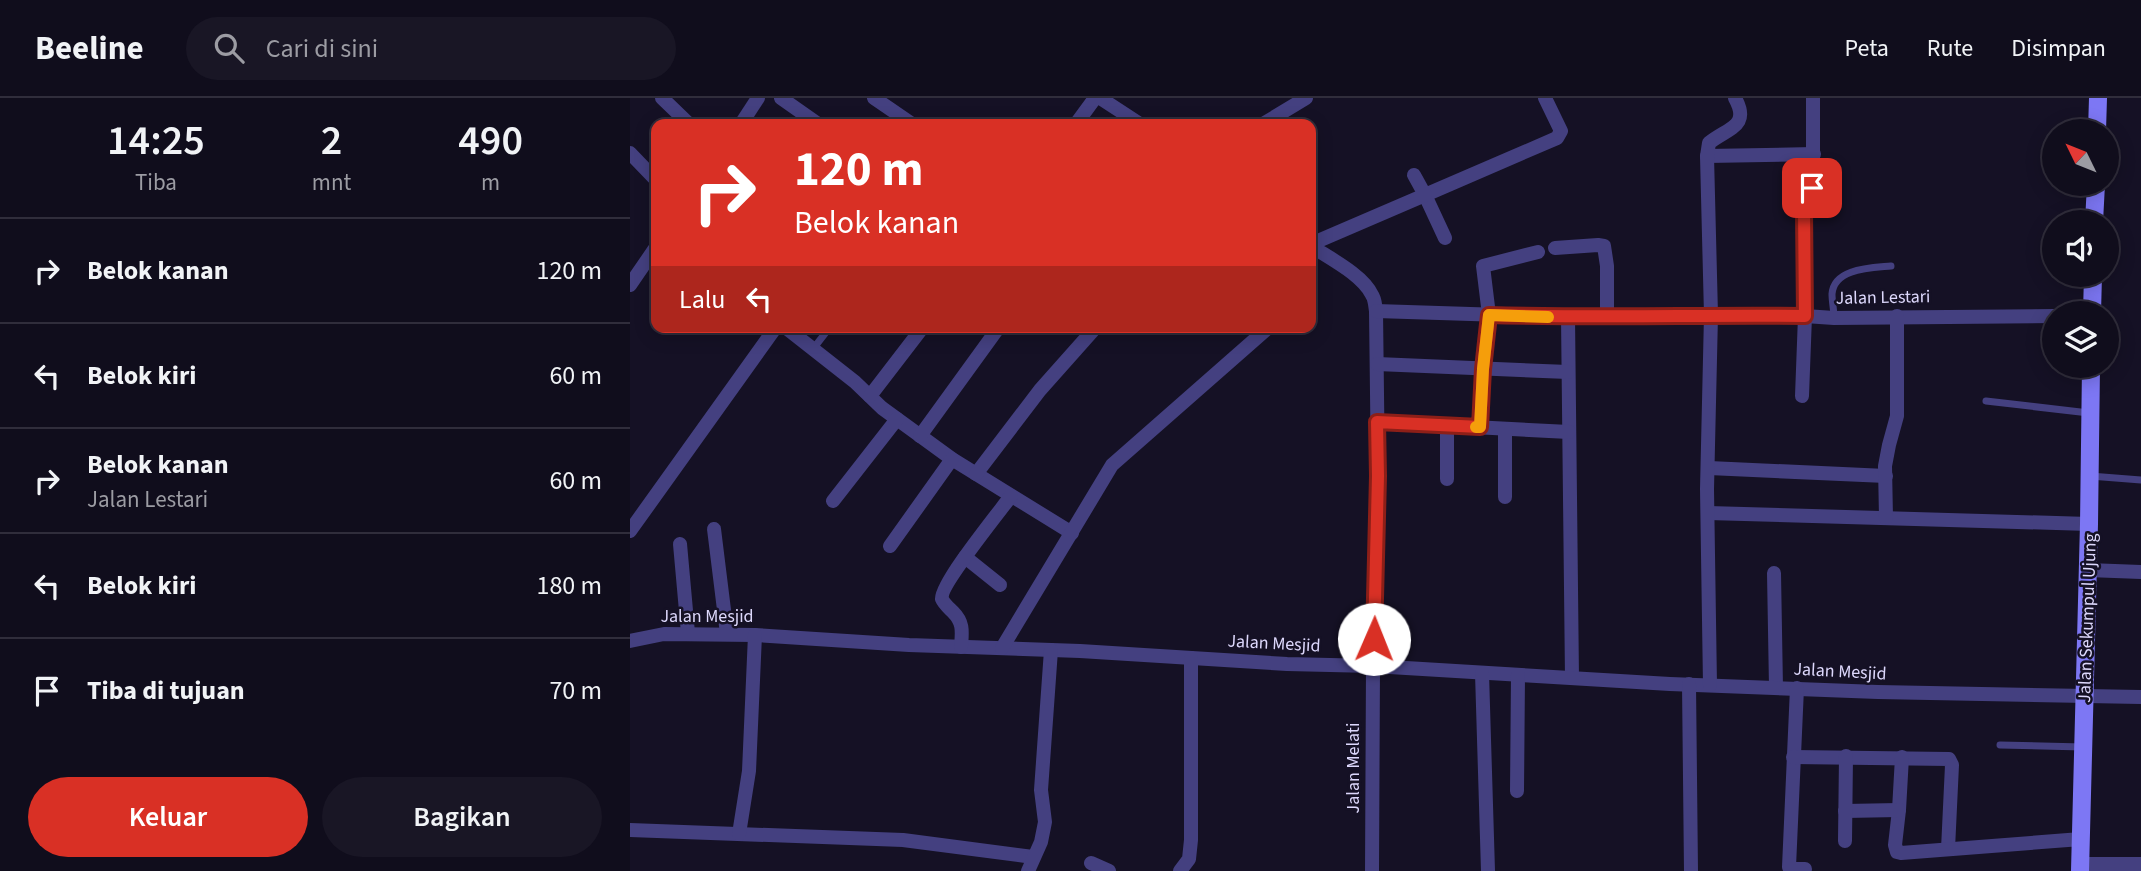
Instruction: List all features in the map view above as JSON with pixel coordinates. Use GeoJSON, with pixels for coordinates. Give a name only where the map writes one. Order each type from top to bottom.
{"type":"FeatureCollection","features":[{"type":"Feature","properties":{"kind":"main road"},"geometry":{"type":"LineString","coordinates":[[2097,119],[2098,98]]}},
{"type":"Feature","properties":{"kind":"main road","name":"Jalan Sekumpul Ujung"},"geometry":{"type":"LineString","coordinates":[[2080,868],[2091,378]]}},
{"type":"Feature","properties":{"kind":"street"},"geometry":{"type":"LineString","coordinates":[[662,98],[684,119]]}},
{"type":"Feature","properties":{"kind":"street"},"geometry":{"type":"LineString","coordinates":[[743,119],[758,98]]}},
{"type":"Feature","properties":{"kind":"street"},"geometry":{"type":"LineString","coordinates":[[781,98],[811,119]]}},
{"type":"Feature","properties":{"kind":"street"},"geometry":{"type":"LineString","coordinates":[[874,98],[905,119]]}},
{"type":"Feature","properties":{"kind":"street"},"geometry":{"type":"LineString","coordinates":[[1080,119],[1098,98],[1132,119]]}},
{"type":"Feature","properties":{"kind":"street"},"geometry":{"type":"LineString","coordinates":[[1271,119],[1306,98]]}},
{"type":"Feature","properties":{"kind":"street"},"geometry":{"type":"LineString","coordinates":[[1316,243],[1558,138],[1561,131],[1545,98]]}},
{"type":"Feature","properties":{"kind":"street"},"geometry":{"type":"LineString","coordinates":[[1710,685],[1708,513],[1711,315],[1707,156],[1709,143],[1738,122],[1741,116],[1735,98]]}},
{"type":"Feature","properties":{"kind":"street"},"geometry":{"type":"LineString","coordinates":[[1802,396],[1805,316],[1804,211],[1812,188],[1813,98]]}},
{"type":"Feature","properties":{"kind":"street"},"geometry":{"type":"LineString","coordinates":[[630,153],[651,175]]}},
{"type":"Feature","properties":{"kind":"street"},"geometry":{"type":"LineString","coordinates":[[1707,156],[1814,154]]}},
{"type":"Feature","properties":{"kind":"street"},"geometry":{"type":"LineString","coordinates":[[1413,175],[1445,238]]}},
{"type":"Feature","properties":{"kind":"street"},"geometry":{"type":"LineString","coordinates":[[1555,248],[1604,246],[1607,265],[1607,315]]}},
{"type":"Feature","properties":{"kind":"street"},"geometry":{"type":"LineString","coordinates":[[1316,248],[1367,286],[1373,296],[1376,311]]}},
{"type":"Feature","properties":{"kind":"street"},"geometry":{"type":"LineString","coordinates":[[1480,427],[1489,315],[1479,266],[1538,252]]}},
{"type":"Feature","properties":{"kind":"street"},"geometry":{"type":"LineString","coordinates":[[630,285],[651,254]]}},
{"type":"Feature","properties":{"kind":"street","name":"Jalan Lestari"},"geometry":{"type":"LineString","coordinates":[[1376,311],[1568,317],[2042,316]]}},
{"type":"Feature","properties":{"kind":"street","name":"Jalan Melati"},"geometry":{"type":"LineString","coordinates":[[1372,871],[1373,666],[1378,476],[1376,311]]}},
{"type":"Feature","properties":{"kind":"street"},"geometry":{"type":"LineString","coordinates":[[1886,518],[1889,445],[1897,416],[1897,316]]}},
{"type":"Feature","properties":{"kind":"street"},"geometry":{"type":"LineString","coordinates":[[1568,317],[1572,678]]}},
{"type":"Feature","properties":{"kind":"street"},"geometry":{"type":"LineString","coordinates":[[630,531],[772,333]]}},
{"type":"Feature","properties":{"kind":"street"},"geometry":{"type":"LineString","coordinates":[[792,333],[882,408],[952,459],[1072,533]]}},
{"type":"Feature","properties":{"kind":"street"},"geometry":{"type":"LineString","coordinates":[[870,396],[918,333]]}},
{"type":"Feature","properties":{"kind":"street"},"geometry":{"type":"LineString","coordinates":[[920,436],[995,333]]}},
{"type":"Feature","properties":{"kind":"street"},"geometry":{"type":"LineString","coordinates":[[976,474],[1040,390],[1091,333]]}},
{"type":"Feature","properties":{"kind":"street"},"geometry":{"type":"LineString","coordinates":[[1002,648],[1112,465],[1262,333]]}},
{"type":"Feature","properties":{"kind":"street"},"geometry":{"type":"LineString","coordinates":[[1377,364],[1568,372]]}},
{"type":"Feature","properties":{"kind":"street"},"geometry":{"type":"LineString","coordinates":[[833,501],[897,419]]}},
{"type":"Feature","properties":{"kind":"street"},"geometry":{"type":"LineString","coordinates":[[1377,422],[1569,432]]}},
{"type":"Feature","properties":{"kind":"street"},"geometry":{"type":"LineString","coordinates":[[1447,427],[1447,479]]}},
{"type":"Feature","properties":{"kind":"street"},"geometry":{"type":"LineString","coordinates":[[1506,429],[1506,497]]}},
{"type":"Feature","properties":{"kind":"street"},"geometry":{"type":"LineString","coordinates":[[890,546],[952,459]]}},
{"type":"Feature","properties":{"kind":"street"},"geometry":{"type":"LineString","coordinates":[[1709,468],[1886,477]]}},
{"type":"Feature","properties":{"kind":"street"},"geometry":{"type":"LineString","coordinates":[[961,647],[963,629],[943,600],[943,593],[965,557],[1012,496]]}},
{"type":"Feature","properties":{"kind":"street"},"geometry":{"type":"LineString","coordinates":[[1708,513],[2089,524]]}},
{"type":"Feature","properties":{"kind":"street"},"geometry":{"type":"LineString","coordinates":[[714,529],[727,634]]}},
{"type":"Feature","properties":{"kind":"street"},"geometry":{"type":"LineString","coordinates":[[680,544],[688,633]]}},
{"type":"Feature","properties":{"kind":"street"},"geometry":{"type":"LineString","coordinates":[[965,557],[1000,585]]}},
{"type":"Feature","properties":{"kind":"street"},"geometry":{"type":"LineString","coordinates":[[2088,570],[2141,572]]}},
{"type":"Feature","properties":{"kind":"street"},"geometry":{"type":"LineString","coordinates":[[1774,573],[1776,688]]}},
{"type":"Feature","properties":{"kind":"street","name":"Jalan Mesjid"},"geometry":{"type":"LineString","coordinates":[[630,641],[664,634],[755,635],[1776,688],[2141,697]]}},
{"type":"Feature","properties":{"kind":"street"},"geometry":{"type":"LineString","coordinates":[[739,834],[749,771],[755,635]]}},
{"type":"Feature","properties":{"kind":"street"},"geometry":{"type":"LineString","coordinates":[[630,830],[903,841],[1031,864],[1041,842],[1045,822],[1041,790],[1051,650]]}},
{"type":"Feature","properties":{"kind":"street"},"geometry":{"type":"LineString","coordinates":[[1180,871],[1189,859],[1191,840],[1191,657]]}},
{"type":"Feature","properties":{"kind":"street"},"geometry":{"type":"LineString","coordinates":[[1482,673],[1488,871]]}},
{"type":"Feature","properties":{"kind":"street"},"geometry":{"type":"LineString","coordinates":[[1517,791],[1518,675]]}},
{"type":"Feature","properties":{"kind":"street"},"geometry":{"type":"LineString","coordinates":[[1689,684],[1690,871]]}},
{"type":"Feature","properties":{"kind":"street"},"geometry":{"type":"LineString","coordinates":[[1797,688],[1789,867],[1805,869]]}},
{"type":"Feature","properties":{"kind":"street"},"geometry":{"type":"LineString","coordinates":[[1844,841],[1846,756]]}},
{"type":"Feature","properties":{"kind":"street"},"geometry":{"type":"LineString","coordinates":[[1793,757],[1945,758],[1951,761],[1948,849]]}},
{"type":"Feature","properties":{"kind":"street"},"geometry":{"type":"LineString","coordinates":[[1902,757],[1895,845],[1897,852],[2081,839]]}},
{"type":"Feature","properties":{"kind":"street"},"geometry":{"type":"LineString","coordinates":[[1845,811],[1899,810]]}},
{"type":"Feature","properties":{"kind":"street"},"geometry":{"type":"LineString","coordinates":[[1091,863],[1109,871]]}},
{"type":"Feature","properties":{"kind":"street"},"geometry":{"type":"LineString","coordinates":[[2080,868],[2141,864]]}},
{"type":"Feature","properties":{"kind":"lane"},"geometry":{"type":"LineString","coordinates":[[1835,318],[1832,293],[1836,282],[1860,270],[1891,266]]}},
{"type":"Feature","properties":{"kind":"lane"},"geometry":{"type":"LineString","coordinates":[[812,349],[825,333]]}},
{"type":"Feature","properties":{"kind":"lane"},"geometry":{"type":"LineString","coordinates":[[1986,401],[2090,413]]}},
{"type":"Feature","properties":{"kind":"lane"},"geometry":{"type":"LineString","coordinates":[[2089,476],[2141,480]]}},
{"type":"Feature","properties":{"kind":"lane"},"geometry":{"type":"LineString","coordinates":[[2000,745],[2083,747]]}},
{"type":"Feature","properties":{"kind":"slow traffic"},"geometry":{"type":"LineString","coordinates":[[1476,427],[1480,427],[1489,315],[1548,317]]}},
{"type":"Feature","properties":{"kind":"route"},"geometry":{"type":"LineString","coordinates":[[1374,639],[1377,422],[1480,427],[1489,315],[1805,316],[1804,211],[1812,188]]}}]}
